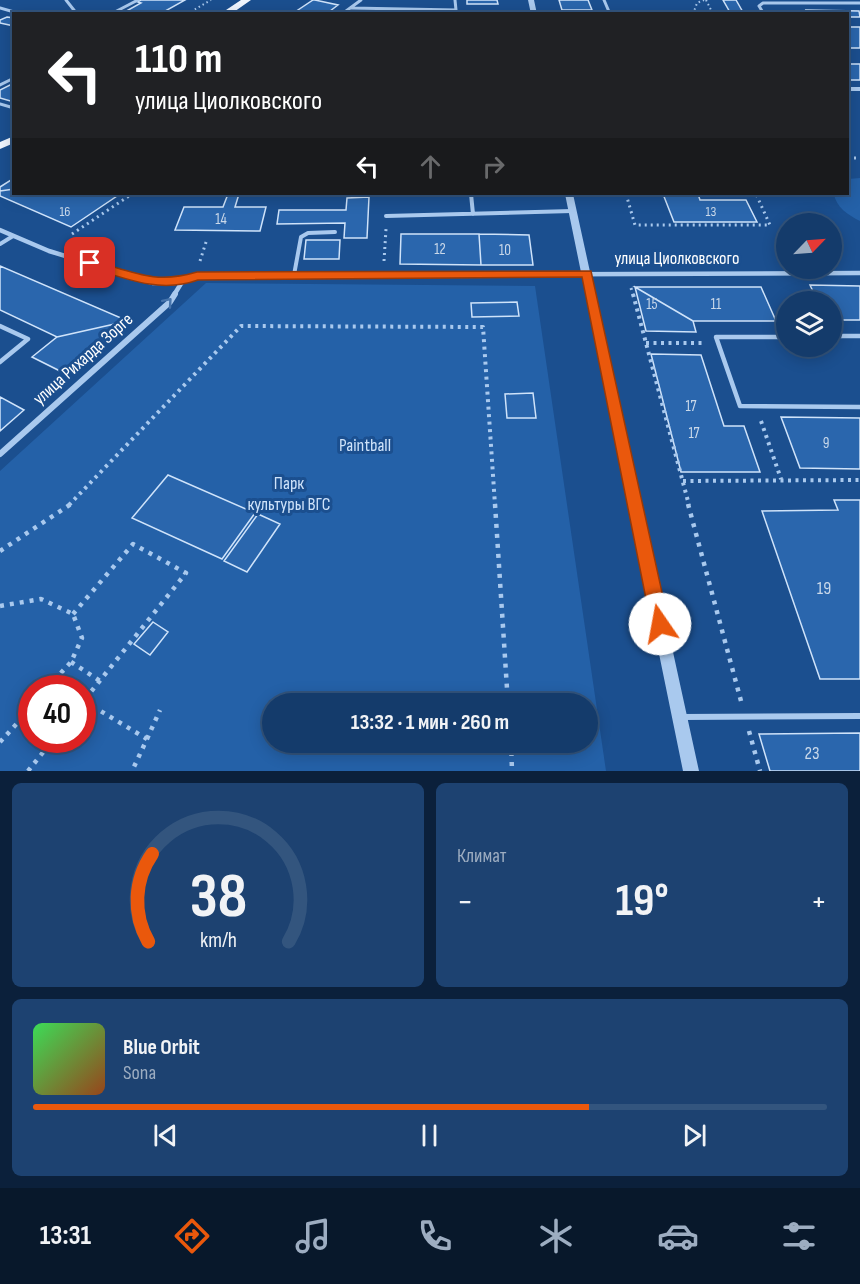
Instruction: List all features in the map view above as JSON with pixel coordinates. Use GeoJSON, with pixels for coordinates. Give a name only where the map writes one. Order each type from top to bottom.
{"type":"FeatureCollection","features":[{"type":"Feature","properties":{"kind":"main road"},"geometry":{"type":"LineString","coordinates":[[227,12],[247,0]]}},
{"type":"Feature","properties":{"kind":"street"},"geometry":{"type":"LineString","coordinates":[[569,195],[691,771]]}},
{"type":"Feature","properties":{"kind":"street","name":"улица Циолковского"},"geometry":{"type":"LineString","coordinates":[[0,230],[49,251],[153,283],[182,282],[197,276],[860,273]]}},
{"type":"Feature","properties":{"kind":"street","name":"улица Рихарда Зорге"},"geometry":{"type":"LineString","coordinates":[[0,454],[170,302],[182,282]]}},
{"type":"Feature","properties":{"kind":"lane"},"geometry":{"type":"LineString","coordinates":[[66,0],[75,12]]}},
{"type":"Feature","properties":{"kind":"lane"},"geometry":{"type":"LineString","coordinates":[[115,12],[138,0]]}},
{"type":"Feature","properties":{"kind":"lane"},"geometry":{"type":"LineString","coordinates":[[345,12],[361,0]]}},
{"type":"Feature","properties":{"kind":"lane"},"geometry":{"type":"LineString","coordinates":[[351,8],[456,10],[455,0]]}},
{"type":"Feature","properties":{"kind":"lane"},"geometry":{"type":"LineString","coordinates":[[763,12],[759,6],[763,3],[860,3]]}},
{"type":"Feature","properties":{"kind":"lane"},"geometry":{"type":"LineString","coordinates":[[471,195],[473,214]]}},
{"type":"Feature","properties":{"kind":"lane"},"geometry":{"type":"LineString","coordinates":[[386,216],[573,212]]}},
{"type":"Feature","properties":{"kind":"lane"},"geometry":{"type":"LineString","coordinates":[[294,275],[301,237],[308,233],[335,232]]}},
{"type":"Feature","properties":{"kind":"lane"},"geometry":{"type":"LineString","coordinates":[[0,244],[13,236]]}},
{"type":"Feature","properties":{"kind":"lane"},"geometry":{"type":"LineString","coordinates":[[0,326],[28,339],[0,362]]}},
{"type":"Feature","properties":{"kind":"lane"},"geometry":{"type":"LineString","coordinates":[[842,336],[860,336]]}},
{"type":"Feature","properties":{"kind":"lane"},"geometry":{"type":"LineString","coordinates":[[776,337],[716,337],[740,406],[860,407]]}},
{"type":"Feature","properties":{"kind":"lane"},"geometry":{"type":"LineString","coordinates":[[679,717],[860,716]]}},
{"type":"Feature","properties":{"kind":"path"},"geometry":{"type":"LineString","coordinates":[[190,12],[211,0]]}},
{"type":"Feature","properties":{"kind":"path"},"geometry":{"type":"LineString","coordinates":[[694,12],[697,3],[705,0]]}},
{"type":"Feature","properties":{"kind":"path"},"geometry":{"type":"LineString","coordinates":[[72,234],[130,195]]}},
{"type":"Feature","properties":{"kind":"path"},"geometry":{"type":"LineString","coordinates":[[626,195],[635,225],[770,225],[756,195]]}},
{"type":"Feature","properties":{"kind":"path"},"geometry":{"type":"LineString","coordinates":[[384,276],[386,216]]}},
{"type":"Feature","properties":{"kind":"path"},"geometry":{"type":"LineString","coordinates":[[197,276],[207,239]]}},
{"type":"Feature","properties":{"kind":"path"},"geometry":{"type":"LineString","coordinates":[[630,283],[760,771]]}},
{"type":"Feature","properties":{"kind":"path"},"geometry":{"type":"LineString","coordinates":[[0,550],[75,501],[241,326],[483,327],[507,693]]}},
{"type":"Feature","properties":{"kind":"path"},"geometry":{"type":"LineString","coordinates":[[646,343],[718,343]]}},
{"type":"Feature","properties":{"kind":"path"},"geometry":{"type":"LineString","coordinates":[[755,406],[781,480]]}},
{"type":"Feature","properties":{"kind":"path"},"geometry":{"type":"LineString","coordinates":[[682,481],[860,480]]}},
{"type":"Feature","properties":{"kind":"path"},"geometry":{"type":"LineString","coordinates":[[73,614],[133,544],[186,573],[96,686]]}},
{"type":"Feature","properties":{"kind":"path"},"geometry":{"type":"LineString","coordinates":[[0,606],[41,599],[73,614],[82,638],[71,662],[60,675]]}},
{"type":"Feature","properties":{"kind":"path"},"geometry":{"type":"LineString","coordinates":[[71,662],[100,681]]}},
{"type":"Feature","properties":{"kind":"path"},"geometry":{"type":"LineString","coordinates":[[96,710],[147,739]]}},
{"type":"Feature","properties":{"kind":"path"},"geometry":{"type":"LineString","coordinates":[[132,771],[160,710]]}},
{"type":"Feature","properties":{"kind":"path"},"geometry":{"type":"LineString","coordinates":[[0,742],[18,722]]}},
{"type":"Feature","properties":{"kind":"path"},"geometry":{"type":"LineString","coordinates":[[28,771],[43,753]]}},
{"type":"Feature","properties":{"kind":"path"},"geometry":{"type":"LineString","coordinates":[[511,753],[512,771]]}},
{"type":"Feature","properties":{"kind":"green space"},"geometry":{"type":"Polygon","coordinates":[[[860,178],[860,221],[843,210],[835,199],[834,195],[849,195],[849,179],[860,178]]]}},
{"type":"Feature","properties":{"kind":"green space","name":"Парк культуры ВГС"},"geometry":{"type":"Polygon","coordinates":[[[206,283],[535,286],[595,693],[262,693],[262,753],[598,753],[598,716],[606,771],[0,771],[0,471],[206,283]]]}},
{"type":"Feature","properties":{"kind":"building"},"geometry":{"type":"Polygon","coordinates":[[[141,0],[185,0],[164,12],[125,12],[141,3],[138,2],[141,0]]]}},
{"type":"Feature","properties":{"kind":"building"},"geometry":{"type":"Polygon","coordinates":[[[313,0],[338,5],[329,12],[295,12],[313,0]]]}},
{"type":"Feature","properties":{"kind":"building"},"geometry":{"type":"Polygon","coordinates":[[[467,0],[497,0],[498,4],[467,4],[467,0]]]}},
{"type":"Feature","properties":{"kind":"building"},"geometry":{"type":"Polygon","coordinates":[[[559,0],[588,0],[592,10],[562,10],[559,0]]]}},
{"type":"Feature","properties":{"kind":"building"},"geometry":{"type":"Polygon","coordinates":[[[723,0],[736,0],[743,12],[730,12],[723,0]]]}},
{"type":"Feature","properties":{"kind":"building"},"geometry":{"type":"Polygon","coordinates":[[[806,10],[859,11],[860,17],[849,17],[849,12],[807,12],[806,10]]]}},
{"type":"Feature","properties":{"kind":"building"},"geometry":{"type":"Polygon","coordinates":[[[12,18],[12,26],[0,23],[0,20],[12,18]]]}},
{"type":"Feature","properties":{"kind":"building"},"geometry":{"type":"Polygon","coordinates":[[[849,27],[860,27],[860,48],[849,48],[849,27]]]}},
{"type":"Feature","properties":{"kind":"building"},"geometry":{"type":"Polygon","coordinates":[[[849,64],[860,64],[860,80],[850,80],[849,64]]]}},
{"type":"Feature","properties":{"kind":"building"},"geometry":{"type":"Polygon","coordinates":[[[12,84],[12,101],[0,98],[0,90],[12,84]]]}},
{"type":"Feature","properties":{"kind":"building"},"geometry":{"type":"Polygon","coordinates":[[[12,179],[12,189],[0,191],[0,187],[12,179]]]}},
{"type":"Feature","properties":{"kind":"building"},"geometry":{"type":"Polygon","coordinates":[[[12,189],[12,195],[119,195],[71,227],[0,196],[0,191],[12,189]]]}},
{"type":"Feature","properties":{"kind":"building"},"geometry":{"type":"Polygon","coordinates":[[[228,195],[239,195],[235,207],[266,207],[260,231],[175,230],[184,207],[223,207],[228,195]]]}},
{"type":"Feature","properties":{"kind":"building"},"geometry":{"type":"Polygon","coordinates":[[[663,195],[698,195],[700,200],[746,200],[757,222],[674,222],[663,195]]]}},
{"type":"Feature","properties":{"kind":"building"},"geometry":{"type":"Polygon","coordinates":[[[369,197],[367,238],[344,238],[345,223],[277,224],[279,210],[346,210],[347,198],[369,197]]]}},
{"type":"Feature","properties":{"kind":"building"},"geometry":{"type":"Polygon","coordinates":[[[401,234],[479,234],[481,265],[400,264],[401,234]]]}},
{"type":"Feature","properties":{"kind":"building"},"geometry":{"type":"Polygon","coordinates":[[[479,234],[529,235],[533,265],[481,265],[479,234]]]}},
{"type":"Feature","properties":{"kind":"building"},"geometry":{"type":"Polygon","coordinates":[[[306,240],[340,240],[339,259],[304,259],[306,240]]]}},
{"type":"Feature","properties":{"kind":"building"},"geometry":{"type":"Polygon","coordinates":[[[0,266],[128,321],[57,337],[0,310],[0,266]]]}},
{"type":"Feature","properties":{"kind":"building"},"geometry":{"type":"Polygon","coordinates":[[[810,285],[860,286],[860,320],[842,320],[842,291],[813,291],[810,285]]]}},
{"type":"Feature","properties":{"kind":"building"},"geometry":{"type":"Polygon","coordinates":[[[635,287],[761,287],[776,321],[693,321],[635,287]]]}},
{"type":"Feature","properties":{"kind":"building"},"geometry":{"type":"Polygon","coordinates":[[[635,287],[693,321],[696,332],[646,331],[635,287]]]}},
{"type":"Feature","properties":{"kind":"building"},"geometry":{"type":"Polygon","coordinates":[[[517,302],[519,316],[472,317],[471,303],[517,302]]]}},
{"type":"Feature","properties":{"kind":"building"},"geometry":{"type":"Polygon","coordinates":[[[128,321],[66,374],[32,357],[57,337],[128,321]]]}},
{"type":"Feature","properties":{"kind":"building"},"geometry":{"type":"Polygon","coordinates":[[[651,354],[701,355],[724,426],[744,426],[760,472],[681,472],[651,354]]]}},
{"type":"Feature","properties":{"kind":"building"},"geometry":{"type":"Polygon","coordinates":[[[533,393],[536,418],[507,418],[505,394],[533,393]]]}},
{"type":"Feature","properties":{"kind":"building"},"geometry":{"type":"Polygon","coordinates":[[[0,397],[24,410],[0,431],[0,397]]]}},
{"type":"Feature","properties":{"kind":"building"},"geometry":{"type":"Polygon","coordinates":[[[781,417],[860,418],[860,469],[800,468],[781,417]]]}},
{"type":"Feature","properties":{"kind":"building"},"geometry":{"type":"Polygon","coordinates":[[[168,475],[255,513],[222,559],[132,518],[168,475]]]}},
{"type":"Feature","properties":{"kind":"building"},"geometry":{"type":"Polygon","coordinates":[[[834,500],[860,500],[860,679],[820,679],[762,511],[838,510],[834,500]]]}},
{"type":"Feature","properties":{"kind":"building"},"geometry":{"type":"Polygon","coordinates":[[[258,514],[280,524],[247,572],[224,561],[258,514]]]}},
{"type":"Feature","properties":{"kind":"building"},"geometry":{"type":"Polygon","coordinates":[[[153,622],[168,632],[150,655],[134,644],[153,622]]]}},
{"type":"Feature","properties":{"kind":"building"},"geometry":{"type":"Polygon","coordinates":[[[860,733],[860,771],[770,771],[759,734],[860,733]]]}},
{"type":"Feature","properties":{"kind":"route"},"geometry":{"type":"LineString","coordinates":[[90,263],[153,283],[182,282],[197,276],[587,273],[660,624]]}},
{"type":"Feature","properties":{"kind":"park label","name":"Paintball"},"geometry":{"type":"Point","coordinates":[365,445]}}]}
